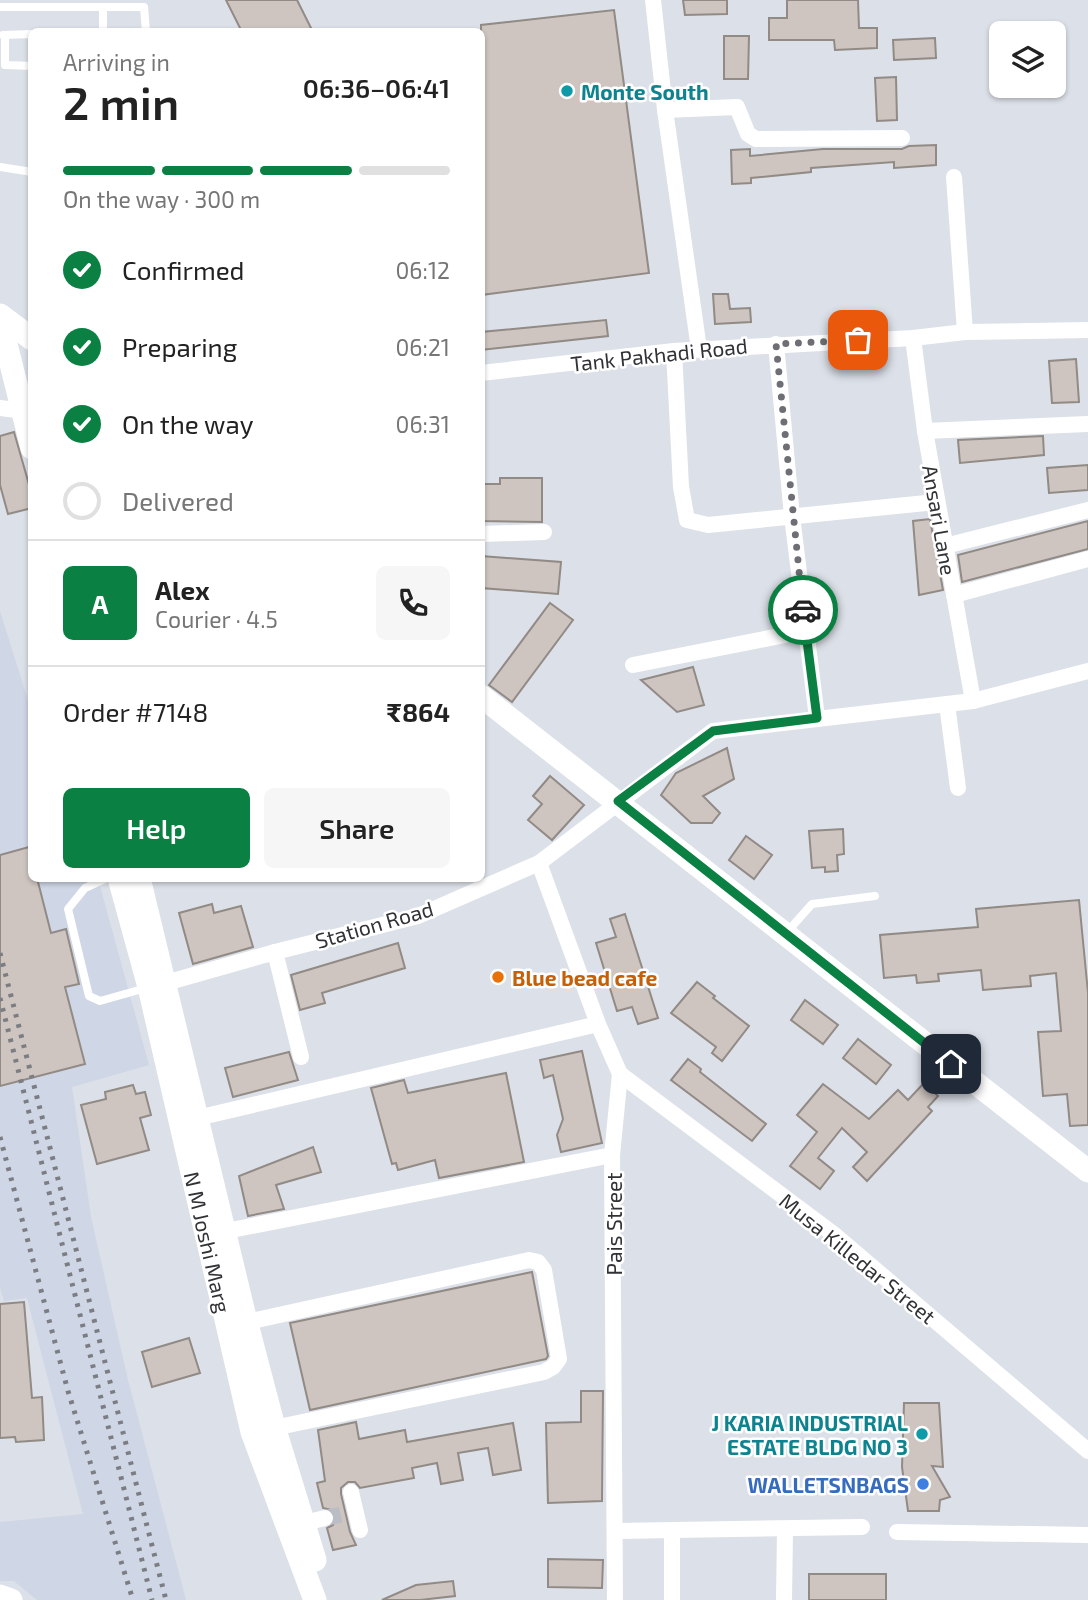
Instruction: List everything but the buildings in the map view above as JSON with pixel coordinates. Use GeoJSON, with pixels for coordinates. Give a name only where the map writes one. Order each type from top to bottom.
{"type":"FeatureCollection","features":[{"type":"Feature","properties":{"kind":"main road"},"geometry":{"type":"LineString","coordinates":[[0,317],[28,336]]}},
{"type":"Feature","properties":{"kind":"main road"},"geometry":{"type":"LineString","coordinates":[[0,317],[28,424]]}},
{"type":"Feature","properties":{"kind":"main road"},"geometry":{"type":"LineString","coordinates":[[485,699],[1088,1171]]}},
{"type":"Feature","properties":{"kind":"main road","name":"N M Joshi Marg"},"geometry":{"type":"LineString","coordinates":[[120,882],[157,985],[197,1118],[215,1233],[247,1322],[246,1358],[251,1432],[306,1523],[315,1600]]}},
{"type":"Feature","properties":{"kind":"main road","name":"N M Joshi Marg"},"geometry":{"type":"LineString","coordinates":[[140,882],[157,985],[246,1358],[274,1427],[328,1600]]}},
{"type":"Feature","properties":{"kind":"main road"},"geometry":{"type":"LineString","coordinates":[[0,1596],[11,1600]]}},
{"type":"Feature","properties":{"kind":"street"},"geometry":{"type":"LineString","coordinates":[[653,0],[665,110],[699,349]]}},
{"type":"Feature","properties":{"kind":"street"},"geometry":{"type":"LineString","coordinates":[[665,110],[737,107],[748,134],[757,139],[902,138]]}},
{"type":"Feature","properties":{"kind":"street"},"geometry":{"type":"LineString","coordinates":[[954,177],[965,332]]}},
{"type":"Feature","properties":{"kind":"street","name":"Tank Pakhadi Road"},"geometry":{"type":"LineString","coordinates":[[485,373],[699,349],[913,338],[965,332],[1088,330]]}},
{"type":"Feature","properties":{"kind":"street","name":"Ansari Lane"},"geometry":{"type":"LineString","coordinates":[[913,338],[936,502],[973,701]]}},
{"type":"Feature","properties":{"kind":"street"},"geometry":{"type":"LineString","coordinates":[[776,344],[792,516],[817,718]]}},
{"type":"Feature","properties":{"kind":"street"},"geometry":{"type":"LineString","coordinates":[[674,351],[681,487],[687,520],[708,525],[936,502]]}},
{"type":"Feature","properties":{"kind":"street"},"geometry":{"type":"LineString","coordinates":[[0,408],[28,427]]}},
{"type":"Feature","properties":{"kind":"street"},"geometry":{"type":"LineString","coordinates":[[925,431],[1088,424]]}},
{"type":"Feature","properties":{"kind":"street"},"geometry":{"type":"LineString","coordinates":[[945,546],[1088,510]]}},
{"type":"Feature","properties":{"kind":"street"},"geometry":{"type":"LineString","coordinates":[[485,534],[544,532]]}},
{"type":"Feature","properties":{"kind":"street"},"geometry":{"type":"LineString","coordinates":[[954,594],[1088,559]]}},
{"type":"Feature","properties":{"kind":"street"},"geometry":{"type":"LineString","coordinates":[[633,665],[805,631]]}},
{"type":"Feature","properties":{"kind":"street","name":"Station Road"},"geometry":{"type":"LineString","coordinates":[[157,985],[275,951],[418,916],[539,863],[713,731],[973,701],[1088,671]]}},
{"type":"Feature","properties":{"kind":"street"},"geometry":{"type":"LineString","coordinates":[[947,704],[958,788]]}},
{"type":"Feature","properties":{"kind":"street","name":"Pais Street"},"geometry":{"type":"LineString","coordinates":[[539,863],[598,1024],[620,1074],[612,1155],[615,1600]]}},
{"type":"Feature","properties":{"kind":"street"},"geometry":{"type":"LineString","coordinates":[[275,951],[301,1057]]}},
{"type":"Feature","properties":{"kind":"street"},"geometry":{"type":"LineString","coordinates":[[197,1118],[598,1024]]}},
{"type":"Feature","properties":{"kind":"street","name":"Musa Killedar Street"},"geometry":{"type":"LineString","coordinates":[[620,1074],[836,1236],[1088,1451]]}},
{"type":"Feature","properties":{"kind":"street"},"geometry":{"type":"LineString","coordinates":[[215,1233],[612,1155]]}},
{"type":"Feature","properties":{"kind":"street"},"geometry":{"type":"LineString","coordinates":[[247,1322],[529,1259],[538,1262],[544,1270],[559,1359],[553,1367],[544,1372],[251,1432]]}},
{"type":"Feature","properties":{"kind":"street"},"geometry":{"type":"LineString","coordinates":[[351,1492],[352,1512],[360,1530]]}},
{"type":"Feature","properties":{"kind":"street"},"geometry":{"type":"LineString","coordinates":[[615,1531],[862,1527]]}},
{"type":"Feature","properties":{"kind":"street"},"geometry":{"type":"LineString","coordinates":[[785,1600],[786,1530]]}},
{"type":"Feature","properties":{"kind":"street"},"geometry":{"type":"LineString","coordinates":[[672,1531],[672,1600]]}},
{"type":"Feature","properties":{"kind":"street"},"geometry":{"type":"LineString","coordinates":[[897,1532],[1088,1535]]}},
{"type":"Feature","properties":{"kind":"lane"},"geometry":{"type":"LineString","coordinates":[[0,7],[144,8],[146,28]]}},
{"type":"Feature","properties":{"kind":"lane"},"geometry":{"type":"LineString","coordinates":[[103,7],[103,28]]}},
{"type":"Feature","properties":{"kind":"lane"},"geometry":{"type":"LineString","coordinates":[[28,34],[3,35],[5,65],[28,66]]}},
{"type":"Feature","properties":{"kind":"lane"},"geometry":{"type":"LineString","coordinates":[[0,167],[28,171]]}},
{"type":"Feature","properties":{"kind":"lane"},"geometry":{"type":"LineString","coordinates":[[98,882],[85,888],[68,909],[89,996],[100,1001],[157,985]]}},
{"type":"Feature","properties":{"kind":"lane"},"geometry":{"type":"LineString","coordinates":[[786,933],[812,904],[875,895]]}},
{"type":"Feature","properties":{"kind":"shaded area"},"geometry":{"type":"Polygon","coordinates":[[[0,611],[28,700],[28,882],[99,882],[149,1065],[72,1087],[91,1217],[128,1380],[186,1600],[37,1600],[14,1581],[0,1581],[0,1522],[83,1514],[27,1298],[4,1301],[0,1288],[0,611]]]}},
{"type":"Feature","properties":{"kind":"tunnel"},"geometry":{"type":"LineString","coordinates":[[325,1518],[349,1513]]}},
{"type":"Feature","properties":{"kind":"railway"},"geometry":{"type":"LineString","coordinates":[[0,953],[166,1600]]}},
{"type":"Feature","properties":{"kind":"railway"},"geometry":{"type":"LineString","coordinates":[[0,998],[152,1600]]}},
{"type":"Feature","properties":{"kind":"railway"},"geometry":{"type":"LineString","coordinates":[[0,1137],[68,1391],[133,1600]]}},
{"type":"Feature","properties":{"kind":"way so far"},"geometry":{"type":"LineString","coordinates":[[803,610],[776,344],[858,340]]}},
{"type":"Feature","properties":{"kind":"place","name":"Monte South"},"geometry":{"type":"Point","coordinates":[567,91]}},
{"type":"Feature","properties":{"kind":"place","name":"Blue bead cafe"},"geometry":{"type":"Point","coordinates":[498,977]}},
{"type":"Feature","properties":{"kind":"place","name":"J KARIA INDUSTRIAL ESTATE BLDG NO 3"},"geometry":{"type":"Point","coordinates":[922,1434]}},
{"type":"Feature","properties":{"kind":"place","name":"WALLETSNBAGS"},"geometry":{"type":"Point","coordinates":[923,1484]}},
{"type":"Feature","properties":{"kind":"route"},"geometry":{"type":"LineString","coordinates":[[803,610],[817,718],[713,731],[618,801],[951,1064]]}}]}
